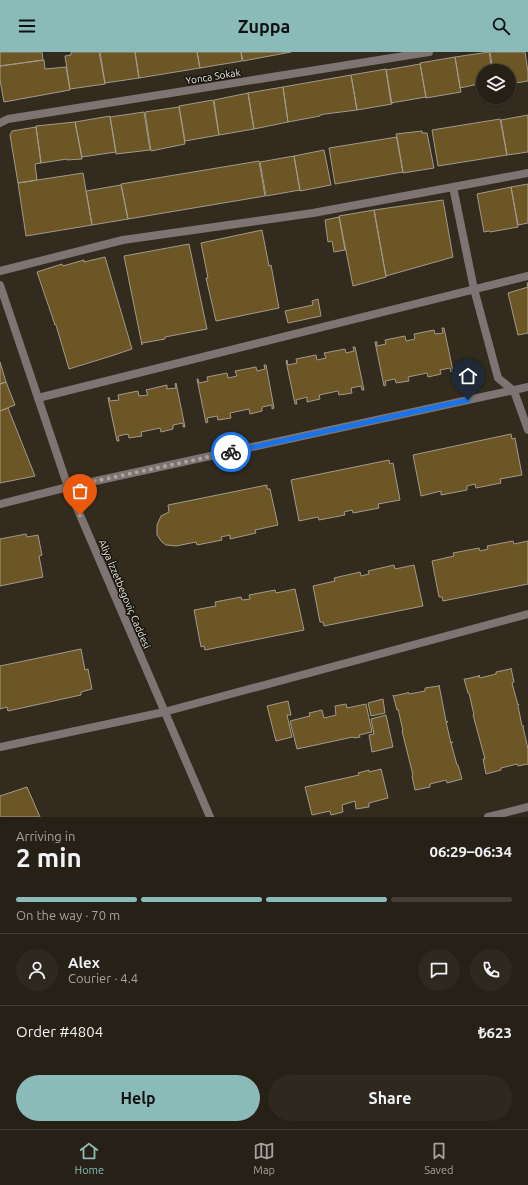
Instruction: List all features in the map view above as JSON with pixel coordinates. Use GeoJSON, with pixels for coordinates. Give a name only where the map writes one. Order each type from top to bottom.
{"type":"FeatureCollection","features":[{"type":"Feature","properties":{"kind":"street","name":"Yonca Sokak"},"geometry":{"type":"LineString","coordinates":[[0,123],[8,119],[429,52]]}},
{"type":"Feature","properties":{"kind":"street"},"geometry":{"type":"LineString","coordinates":[[0,271],[123,240],[313,213],[528,173]]}},
{"type":"Feature","properties":{"kind":"street"},"geometry":{"type":"LineString","coordinates":[[453,187],[474,289],[498,378],[514,390],[528,430]]}},
{"type":"Feature","properties":{"kind":"street"},"geometry":{"type":"LineString","coordinates":[[38,398],[528,276]]}},
{"type":"Feature","properties":{"kind":"street","name":"Aliya İzzetbegoviç Caddesi"},"geometry":{"type":"LineString","coordinates":[[0,285],[68,487],[210,817]]}},
{"type":"Feature","properties":{"kind":"street"},"geometry":{"type":"LineString","coordinates":[[0,504],[68,487],[528,388]]}},
{"type":"Feature","properties":{"kind":"street"},"geometry":{"type":"LineString","coordinates":[[0,746],[164,712],[528,614]]}},
{"type":"Feature","properties":{"kind":"street"},"geometry":{"type":"LineString","coordinates":[[488,817],[528,807]]}},
{"type":"Feature","properties":{"kind":"building"},"geometry":{"type":"Polygon","coordinates":[[[0,52],[42,52],[43,60],[0,66],[0,52]]]}},
{"type":"Feature","properties":{"kind":"building"},"geometry":{"type":"Polygon","coordinates":[[[71,52],[99,52],[105,84],[70,89],[65,56],[71,55],[71,52]]]}},
{"type":"Feature","properties":{"kind":"building"},"geometry":{"type":"Polygon","coordinates":[[[100,52],[135,52],[139,78],[105,83],[100,52]]]}},
{"type":"Feature","properties":{"kind":"building"},"geometry":{"type":"Polygon","coordinates":[[[135,52],[197,52],[200,68],[139,78],[135,52]]]}},
{"type":"Feature","properties":{"kind":"building"},"geometry":{"type":"Polygon","coordinates":[[[197,52],[241,52],[242,61],[200,68],[197,52]]]}},
{"type":"Feature","properties":{"kind":"building"},"geometry":{"type":"Polygon","coordinates":[[[241,52],[291,52],[243,61],[241,52]]]}},
{"type":"Feature","properties":{"kind":"building"},"geometry":{"type":"Polygon","coordinates":[[[489,52],[491,64],[476,64],[476,85],[460,88],[455,57],[489,52]]]}},
{"type":"Feature","properties":{"kind":"building"},"geometry":{"type":"Polygon","coordinates":[[[490,52],[525,52],[528,81],[516,83],[516,64],[492,64],[490,52]]]}},
{"type":"Feature","properties":{"kind":"building"},"geometry":{"type":"Polygon","coordinates":[[[455,57],[461,92],[426,98],[420,63],[455,57]]]}},
{"type":"Feature","properties":{"kind":"building"},"geometry":{"type":"Polygon","coordinates":[[[44,60],[45,69],[66,67],[70,90],[4,102],[0,80],[0,66],[44,60]]]}},
{"type":"Feature","properties":{"kind":"building"},"geometry":{"type":"Polygon","coordinates":[[[420,64],[426,97],[391,103],[386,70],[420,64]]]}},
{"type":"Feature","properties":{"kind":"building"},"geometry":{"type":"Polygon","coordinates":[[[386,69],[392,104],[357,110],[351,75],[386,69]]]}},
{"type":"Feature","properties":{"kind":"building"},"geometry":{"type":"Polygon","coordinates":[[[351,75],[357,110],[325,114],[288,122],[283,87],[351,75]]]}},
{"type":"Feature","properties":{"kind":"building"},"geometry":{"type":"Polygon","coordinates":[[[283,87],[288,122],[254,129],[248,93],[283,87]]]}},
{"type":"Feature","properties":{"kind":"building"},"geometry":{"type":"Polygon","coordinates":[[[248,93],[254,129],[219,135],[214,100],[248,93]]]}},
{"type":"Feature","properties":{"kind":"building"},"geometry":{"type":"Polygon","coordinates":[[[213,100],[219,135],[185,141],[179,106],[213,100]]]}},
{"type":"Feature","properties":{"kind":"building"},"geometry":{"type":"Polygon","coordinates":[[[179,107],[185,144],[151,151],[145,112],[179,107]]]}},
{"type":"Feature","properties":{"kind":"building"},"geometry":{"type":"Polygon","coordinates":[[[144,112],[150,150],[116,154],[110,117],[144,112]]]}},
{"type":"Feature","properties":{"kind":"building"},"geometry":{"type":"Polygon","coordinates":[[[528,115],[528,152],[507,155],[501,120],[528,115]]]}},
{"type":"Feature","properties":{"kind":"building"},"geometry":{"type":"Polygon","coordinates":[[[110,116],[116,152],[82,157],[75,122],[110,116]]]}},
{"type":"Feature","properties":{"kind":"building"},"geometry":{"type":"Polygon","coordinates":[[[500,119],[507,155],[438,166],[432,130],[500,119]]]}},
{"type":"Feature","properties":{"kind":"building"},"geometry":{"type":"Polygon","coordinates":[[[75,122],[82,159],[67,159],[41,163],[36,126],[75,122]]]}},
{"type":"Feature","properties":{"kind":"building"},"geometry":{"type":"Polygon","coordinates":[[[36,127],[41,163],[35,164],[37,180],[18,183],[10,135],[12,131],[36,127]]]}},
{"type":"Feature","properties":{"kind":"building"},"geometry":{"type":"Polygon","coordinates":[[[422,131],[422,133],[427,133],[434,168],[403,173],[396,134],[422,131]]]}},
{"type":"Feature","properties":{"kind":"building"},"geometry":{"type":"Polygon","coordinates":[[[397,137],[403,172],[335,184],[329,148],[397,137]]]}},
{"type":"Feature","properties":{"kind":"building"},"geometry":{"type":"Polygon","coordinates":[[[324,150],[331,185],[300,191],[294,156],[324,150]]]}},
{"type":"Feature","properties":{"kind":"building"},"geometry":{"type":"Polygon","coordinates":[[[294,156],[300,190],[266,196],[260,162],[294,156]]]}},
{"type":"Feature","properties":{"kind":"building"},"geometry":{"type":"Polygon","coordinates":[[[259,161],[265,196],[128,219],[121,184],[259,161]]]}},
{"type":"Feature","properties":{"kind":"building"},"geometry":{"type":"Polygon","coordinates":[[[83,173],[92,225],[26,236],[18,183],[83,173]]]}},
{"type":"Feature","properties":{"kind":"building"},"geometry":{"type":"Polygon","coordinates":[[[528,184],[528,223],[518,225],[511,187],[528,184]]]}},
{"type":"Feature","properties":{"kind":"building"},"geometry":{"type":"Polygon","coordinates":[[[121,185],[128,219],[92,225],[86,191],[121,185]]]}},
{"type":"Feature","properties":{"kind":"building"},"geometry":{"type":"Polygon","coordinates":[[[511,187],[518,227],[484,232],[477,194],[511,187]]]}},
{"type":"Feature","properties":{"kind":"building"},"geometry":{"type":"Polygon","coordinates":[[[443,200],[453,257],[386,276],[374,210],[443,200]]]}},
{"type":"Feature","properties":{"kind":"building"},"geometry":{"type":"Polygon","coordinates":[[[374,210],[386,277],[353,286],[339,216],[374,210]]]}},
{"type":"Feature","properties":{"kind":"building"},"geometry":{"type":"Polygon","coordinates":[[[339,217],[345,250],[334,252],[332,241],[328,242],[325,220],[339,217]]]}},
{"type":"Feature","properties":{"kind":"building"},"geometry":{"type":"Polygon","coordinates":[[[262,230],[269,266],[271,265],[279,308],[216,321],[206,278],[208,278],[201,243],[262,230]]]}},
{"type":"Feature","properties":{"kind":"building"},"geometry":{"type":"Polygon","coordinates":[[[189,244],[207,329],[165,337],[165,339],[142,343],[142,345],[124,256],[189,244]]]}},
{"type":"Feature","properties":{"kind":"building"},"geometry":{"type":"Polygon","coordinates":[[[105,257],[132,349],[69,369],[56,325],[37,272],[62,264],[63,266],[84,260],[84,262],[105,257]]]}},
{"type":"Feature","properties":{"kind":"building"},"geometry":{"type":"Polygon","coordinates":[[[528,287],[528,333],[518,335],[508,293],[528,287]]]}},
{"type":"Feature","properties":{"kind":"building"},"geometry":{"type":"Polygon","coordinates":[[[318,299],[321,316],[288,323],[285,311],[313,305],[312,301],[318,299]]]}},
{"type":"Feature","properties":{"kind":"building"},"geometry":{"type":"Polygon","coordinates":[[[442,328],[444,328],[453,371],[451,372],[450,368],[440,370],[441,374],[428,377],[427,373],[408,377],[409,381],[396,383],[395,379],[385,381],[386,385],[384,386],[375,342],[377,342],[377,346],[386,344],[385,340],[405,336],[406,341],[415,339],[414,334],[434,330],[435,334],[443,333],[442,328]]]}},
{"type":"Feature","properties":{"kind":"building"},"geometry":{"type":"Polygon","coordinates":[[[353,347],[355,347],[364,390],[362,390],[361,386],[351,388],[352,393],[339,395],[338,391],[319,395],[320,399],[307,402],[307,397],[296,400],[297,404],[295,404],[287,360],[288,365],[297,363],[296,359],[316,355],[317,360],[326,358],[324,353],[345,349],[346,353],[354,351],[353,347]]]}},
{"type":"Feature","properties":{"kind":"building"},"geometry":{"type":"Polygon","coordinates":[[[0,362],[6,382],[0,384],[0,362]]]}},
{"type":"Feature","properties":{"kind":"building"},"geometry":{"type":"Polygon","coordinates":[[[264,365],[266,365],[274,408],[272,409],[272,405],[262,407],[262,411],[250,414],[249,409],[230,413],[231,418],[218,420],[217,416],[207,418],[208,422],[206,423],[197,379],[199,383],[208,381],[207,377],[227,373],[228,378],[237,376],[235,371],[256,367],[257,371],[265,369],[264,365]]]}},
{"type":"Feature","properties":{"kind":"building"},"geometry":{"type":"Polygon","coordinates":[[[6,382],[15,405],[0,411],[0,384],[6,382]]]}},
{"type":"Feature","properties":{"kind":"building"},"geometry":{"type":"Polygon","coordinates":[[[176,383],[185,427],[183,427],[183,423],[173,425],[173,429],[161,432],[160,428],[141,432],[142,436],[129,438],[128,434],[118,436],[119,441],[117,441],[109,397],[110,401],[119,400],[118,395],[138,391],[139,396],[148,395],[146,390],[167,385],[167,389],[176,388],[176,383]]]}},
{"type":"Feature","properties":{"kind":"building"},"geometry":{"type":"Polygon","coordinates":[[[8,408],[35,476],[0,483],[0,411],[8,408]]]}},
{"type":"Feature","properties":{"kind":"building"},"geometry":{"type":"Polygon","coordinates":[[[511,434],[512,439],[515,438],[522,475],[500,479],[501,483],[476,488],[475,484],[467,486],[467,490],[441,495],[441,491],[421,496],[413,455],[511,434]]]}},
{"type":"Feature","properties":{"kind":"building"},"geometry":{"type":"Polygon","coordinates":[[[389,460],[390,464],[393,463],[400,500],[378,504],[379,508],[353,513],[352,510],[344,512],[345,515],[319,520],[318,517],[299,521],[291,480],[389,460]]]}},
{"type":"Feature","properties":{"kind":"building"},"geometry":{"type":"Polygon","coordinates":[[[267,485],[267,489],[270,489],[278,525],[255,530],[256,533],[230,539],[230,535],[221,537],[222,540],[197,545],[196,542],[176,546],[166,545],[157,535],[157,525],[161,516],[169,512],[168,505],[267,485]]]}},
{"type":"Feature","properties":{"kind":"building"},"geometry":{"type":"Polygon","coordinates":[[[26,534],[27,537],[38,535],[42,555],[39,556],[43,577],[0,586],[0,539],[26,534]]]}},
{"type":"Feature","properties":{"kind":"building"},"geometry":{"type":"Polygon","coordinates":[[[513,541],[514,544],[528,541],[528,584],[443,601],[442,597],[439,597],[432,561],[454,556],[453,553],[479,548],[480,551],[488,549],[487,546],[513,541]]]}},
{"type":"Feature","properties":{"kind":"building"},"geometry":{"type":"Polygon","coordinates":[[[394,565],[395,569],[414,565],[423,606],[324,626],[323,622],[320,622],[313,586],[335,581],[334,578],[360,572],[361,576],[369,574],[368,571],[394,565]]]}},
{"type":"Feature","properties":{"kind":"building"},"geometry":{"type":"Polygon","coordinates":[[[295,589],[304,630],[205,650],[204,646],[201,647],[194,610],[216,606],[215,602],[241,597],[242,600],[250,599],[249,595],[275,590],[276,593],[295,589]]]}},
{"type":"Feature","properties":{"kind":"building"},"geometry":{"type":"Polygon","coordinates":[[[81,649],[85,670],[88,669],[92,689],[81,692],[81,695],[8,711],[7,707],[0,709],[0,666],[81,649]]]}},
{"type":"Feature","properties":{"kind":"building"},"geometry":{"type":"Polygon","coordinates":[[[511,668],[514,682],[512,683],[518,705],[519,704],[518,706],[522,726],[524,726],[528,749],[528,764],[518,766],[517,764],[486,774],[483,759],[485,759],[473,715],[469,693],[464,679],[479,675],[480,678],[511,668]]]}},
{"type":"Feature","properties":{"kind":"building"},"geometry":{"type":"Polygon","coordinates":[[[439,685],[446,721],[448,722],[446,722],[451,743],[462,779],[447,783],[446,780],[430,784],[430,787],[415,790],[398,709],[397,710],[393,695],[425,691],[425,688],[439,685]]]}},
{"type":"Feature","properties":{"kind":"building"},"geometry":{"type":"Polygon","coordinates":[[[383,699],[385,713],[371,716],[368,703],[383,699]]]}},
{"type":"Feature","properties":{"kind":"building"},"geometry":{"type":"Polygon","coordinates":[[[288,701],[291,715],[287,715],[292,737],[276,741],[267,706],[288,701]]]}},
{"type":"Feature","properties":{"kind":"building"},"geometry":{"type":"Polygon","coordinates":[[[346,704],[347,708],[366,704],[372,732],[359,735],[360,737],[353,737],[297,749],[290,721],[310,716],[309,713],[322,710],[324,718],[336,715],[335,706],[346,704]]]}},
{"type":"Feature","properties":{"kind":"building"},"geometry":{"type":"Polygon","coordinates":[[[386,715],[393,747],[372,752],[369,735],[374,734],[371,719],[386,715]]]}},
{"type":"Feature","properties":{"kind":"building"},"geometry":{"type":"Polygon","coordinates":[[[381,769],[388,798],[369,803],[369,807],[356,809],[355,801],[342,805],[343,812],[331,815],[330,811],[312,815],[305,787],[359,775],[358,773],[369,770],[369,772],[381,769]]]}},
{"type":"Feature","properties":{"kind":"building"},"geometry":{"type":"Polygon","coordinates":[[[27,787],[40,817],[0,817],[0,796],[27,787]]]}},
{"type":"Feature","properties":{"kind":"way so far"},"geometry":{"type":"LineString","coordinates":[[80,515],[68,487],[231,452]]}},
{"type":"Feature","properties":{"kind":"route"},"geometry":{"type":"LineString","coordinates":[[231,452],[468,400]]}}]}
